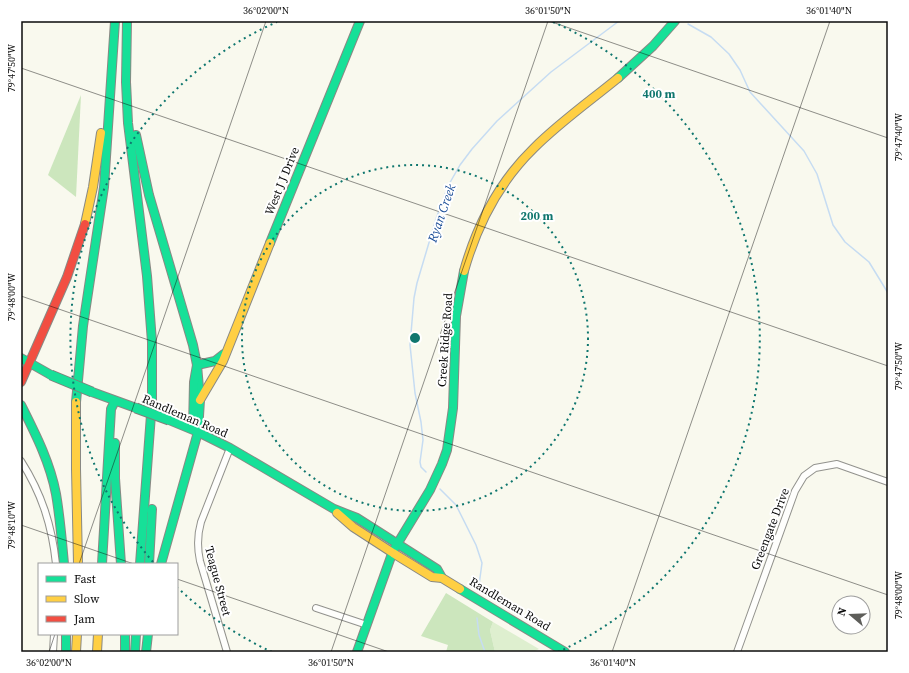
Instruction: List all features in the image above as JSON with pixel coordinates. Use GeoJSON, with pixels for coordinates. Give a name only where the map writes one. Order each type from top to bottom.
{"type":"FeatureCollection","features":[{"type":"Feature","properties":{"kind":"main road"},"geometry":{"type":"LineString","coordinates":[[78,563],[76,449],[78,374],[86,302],[104,188],[115,21]]}},
{"type":"Feature","properties":{"kind":"main road"},"geometry":{"type":"LineString","coordinates":[[127,21],[126,53],[128,123],[148,276],[152,320],[153,368],[140,563]]}},
{"type":"Feature","properties":{"kind":"main road","name":"West J J Drive"},"geometry":{"type":"LineString","coordinates":[[200,400],[221,365],[360,21]]}},
{"type":"Feature","properties":{"kind":"main road","name":"Creek Ridge Road"},"geometry":{"type":"LineString","coordinates":[[357,652],[395,549],[430,492],[447,448],[452,415],[456,320],[460,289],[470,250],[486,213],[512,172],[538,143],[644,55],[675,21]]}},
{"type":"Feature","properties":{"kind":"main road"},"geometry":{"type":"LineString","coordinates":[[21,382],[55,307],[79,241],[93,188],[103,121],[111,98]]}},
{"type":"Feature","properties":{"kind":"main road"},"geometry":{"type":"LineString","coordinates":[[128,123],[136,136],[149,195],[164,243],[197,365],[194,382],[196,431],[161,563]]}},
{"type":"Feature","properties":{"kind":"main road","name":"West J J Drive"},"geometry":{"type":"LineString","coordinates":[[196,431],[200,400],[197,365],[218,361],[227,350]]}},
{"type":"Feature","properties":{"kind":"main road","name":"Randleman Road"},"geometry":{"type":"LineString","coordinates":[[21,358],[51,375],[196,431],[230,448],[334,509],[353,528],[395,549],[432,577],[442,578],[565,652]]}},
{"type":"Feature","properties":{"kind":"main road"},"geometry":{"type":"LineString","coordinates":[[102,563],[111,408],[115,401]]}},
{"type":"Feature","properties":{"kind":"main road"},"geometry":{"type":"LineString","coordinates":[[115,401],[117,410],[115,478],[121,563]]}},
{"type":"Feature","properties":{"kind":"main road"},"geometry":{"type":"LineString","coordinates":[[21,405],[39,440],[51,478],[58,505],[64,563]]}},
{"type":"Feature","properties":{"kind":"main road"},"geometry":{"type":"LineString","coordinates":[[149,563],[155,450],[150,428]]}},
{"type":"Feature","properties":{"kind":"main road"},"geometry":{"type":"LineString","coordinates":[[66,635],[66,652]]}},
{"type":"Feature","properties":{"kind":"main road"},"geometry":{"type":"LineString","coordinates":[[76,652],[77,635]]}},
{"type":"Feature","properties":{"kind":"main road"},"geometry":{"type":"LineString","coordinates":[[83,635],[83,652]]}},
{"type":"Feature","properties":{"kind":"main road"},"geometry":{"type":"LineString","coordinates":[[97,652],[98,635]]}},
{"type":"Feature","properties":{"kind":"main road"},"geometry":{"type":"LineString","coordinates":[[124,635],[125,652]]}},
{"type":"Feature","properties":{"kind":"main road"},"geometry":{"type":"LineString","coordinates":[[134,652],[136,635]]}},
{"type":"Feature","properties":{"kind":"main road"},"geometry":{"type":"LineString","coordinates":[[146,652],[147,635]]}},
{"type":"Feature","properties":{"kind":"street","name":"Teague Street"},"geometry":{"type":"LineString","coordinates":[[227,652],[205,580],[197,548],[197,534],[230,448]]}},
{"type":"Feature","properties":{"kind":"street"},"geometry":{"type":"LineString","coordinates":[[21,462],[31,476],[47,516],[54,542],[56,563]]}},
{"type":"Feature","properties":{"kind":"street","name":"Greengate Drive"},"geometry":{"type":"LineString","coordinates":[[737,652],[795,491],[804,476],[815,468],[837,464],[888,482]]}},
{"type":"Feature","properties":{"kind":"street"},"geometry":{"type":"LineString","coordinates":[[316,608],[367,625]]}},
{"type":"Feature","properties":{"kind":"street"},"geometry":{"type":"LineString","coordinates":[[53,652],[54,635]]}},
{"type":"Feature","properties":{"kind":"green space"},"geometry":{"type":"Polygon","coordinates":[[[81,95],[76,197],[48,175],[81,95]]]}},
{"type":"Feature","properties":{"kind":"green space"},"geometry":{"type":"Polygon","coordinates":[[[446,593],[493,622],[490,630],[495,652],[446,652],[448,645],[421,636],[446,593]]]}},
{"type":"Feature","properties":{"kind":"green space"},"geometry":{"type":"Polygon","coordinates":[[[493,622],[539,649],[533,652],[495,652],[490,630],[493,622]]]}},
{"type":"Feature","properties":{"kind":"waterway","name":"Ryan Creek"},"geometry":{"type":"LineString","coordinates":[[426,472],[421,467],[420,462],[423,440],[415,393],[410,345],[414,298],[417,283],[436,219],[448,186],[460,165],[472,149],[497,121],[551,72],[619,21]]}},
{"type":"Feature","properties":{"kind":"waterway"},"geometry":{"type":"LineString","coordinates":[[688,24],[711,37],[729,54],[740,70],[750,92],[804,151],[817,174],[833,225],[845,242],[869,262],[888,293]]}},
{"type":"Feature","properties":{"kind":"waterway","name":"Ryan Creek"},"geometry":{"type":"LineString","coordinates":[[440,489],[456,505],[476,545],[482,563],[479,585]]}},
{"type":"Feature","properties":{"kind":"waterway","name":"Ryan Creek"},"geometry":{"type":"LineString","coordinates":[[477,618],[479,635],[485,652]]}},
{"type":"Feature","properties":{"kind":"traffic: fast"},"geometry":{"type":"LineString","coordinates":[[76,402],[83,326],[104,187],[115,21]]}},
{"type":"Feature","properties":{"kind":"traffic: fast"},"geometry":{"type":"LineString","coordinates":[[127,21],[126,82],[128,123],[147,276],[152,342],[152,401],[140,563]]}},
{"type":"Feature","properties":{"kind":"traffic: fast"},"geometry":{"type":"LineString","coordinates":[[270,243],[360,21]]}},
{"type":"Feature","properties":{"kind":"traffic: fast"},"geometry":{"type":"LineString","coordinates":[[618,78],[653,46],[675,21]]}},
{"type":"Feature","properties":{"kind":"traffic: fast"},"geometry":{"type":"LineString","coordinates":[[136,135],[149,195],[193,345],[197,365]]}},
{"type":"Feature","properties":{"kind":"traffic: fast"},"geometry":{"type":"LineString","coordinates":[[357,652],[393,551],[430,490],[447,450],[453,408],[456,316],[464,271]]}},
{"type":"Feature","properties":{"kind":"traffic: fast"},"geometry":{"type":"LineString","coordinates":[[193,429],[194,382],[197,365],[215,361],[224,354]]}},
{"type":"Feature","properties":{"kind":"traffic: fast"},"geometry":{"type":"LineString","coordinates":[[21,358],[51,375]]}},
{"type":"Feature","properties":{"kind":"traffic: fast"},"geometry":{"type":"LineString","coordinates":[[197,365],[200,400],[198,432]]}},
{"type":"Feature","properties":{"kind":"traffic: fast"},"geometry":{"type":"LineString","coordinates":[[51,375],[92,392]]}},
{"type":"Feature","properties":{"kind":"traffic: fast"},"geometry":{"type":"LineString","coordinates":[[92,392],[136,408]]}},
{"type":"Feature","properties":{"kind":"traffic: fast"},"geometry":{"type":"LineString","coordinates":[[102,563],[111,409],[115,401]]}},
{"type":"Feature","properties":{"kind":"traffic: fast"},"geometry":{"type":"LineString","coordinates":[[21,405],[42,448],[53,482],[59,511],[64,563]]}},
{"type":"Feature","properties":{"kind":"traffic: fast"},"geometry":{"type":"LineString","coordinates":[[136,408],[169,420]]}},
{"type":"Feature","properties":{"kind":"traffic: fast"},"geometry":{"type":"LineString","coordinates":[[169,420],[230,448],[334,509],[357,518],[437,569],[442,578]]}},
{"type":"Feature","properties":{"kind":"traffic: fast"},"geometry":{"type":"LineString","coordinates":[[161,563],[198,432]]}},
{"type":"Feature","properties":{"kind":"traffic: fast"},"geometry":{"type":"LineString","coordinates":[[115,443],[115,478],[121,563]]}},
{"type":"Feature","properties":{"kind":"traffic: fast"},"geometry":{"type":"LineString","coordinates":[[149,563],[152,509]]}},
{"type":"Feature","properties":{"kind":"traffic: fast"},"geometry":{"type":"LineString","coordinates":[[460,589],[565,652]]}},
{"type":"Feature","properties":{"kind":"traffic: fast"},"geometry":{"type":"LineString","coordinates":[[66,635],[66,652]]}},
{"type":"Feature","properties":{"kind":"traffic: fast"},"geometry":{"type":"LineString","coordinates":[[125,635],[125,652]]}},
{"type":"Feature","properties":{"kind":"traffic: fast"},"geometry":{"type":"LineString","coordinates":[[135,652],[136,635]]}},
{"type":"Feature","properties":{"kind":"traffic: fast"},"geometry":{"type":"LineString","coordinates":[[146,652],[148,635]]}},
{"type":"Feature","properties":{"kind":"traffic: slow"},"geometry":{"type":"LineString","coordinates":[[464,271],[469,254],[491,205],[510,175],[521,161],[565,120],[618,78]]}},
{"type":"Feature","properties":{"kind":"traffic: slow"},"geometry":{"type":"LineString","coordinates":[[85,224],[93,187],[101,133]]}},
{"type":"Feature","properties":{"kind":"traffic: slow"},"geometry":{"type":"LineString","coordinates":[[200,400],[223,361],[270,243]]}},
{"type":"Feature","properties":{"kind":"traffic: slow"},"geometry":{"type":"LineString","coordinates":[[76,402],[78,563]]}},
{"type":"Feature","properties":{"kind":"traffic: slow"},"geometry":{"type":"LineString","coordinates":[[337,513],[353,527],[393,553],[432,577],[442,578],[460,589]]}},
{"type":"Feature","properties":{"kind":"traffic: slow"},"geometry":{"type":"LineString","coordinates":[[76,652],[77,635]]}},
{"type":"Feature","properties":{"kind":"traffic: slow"},"geometry":{"type":"LineString","coordinates":[[97,652],[98,635]]}},
{"type":"Feature","properties":{"kind":"traffic: jam"},"geometry":{"type":"LineString","coordinates":[[21,382],[67,277],[85,224]]}}]}
